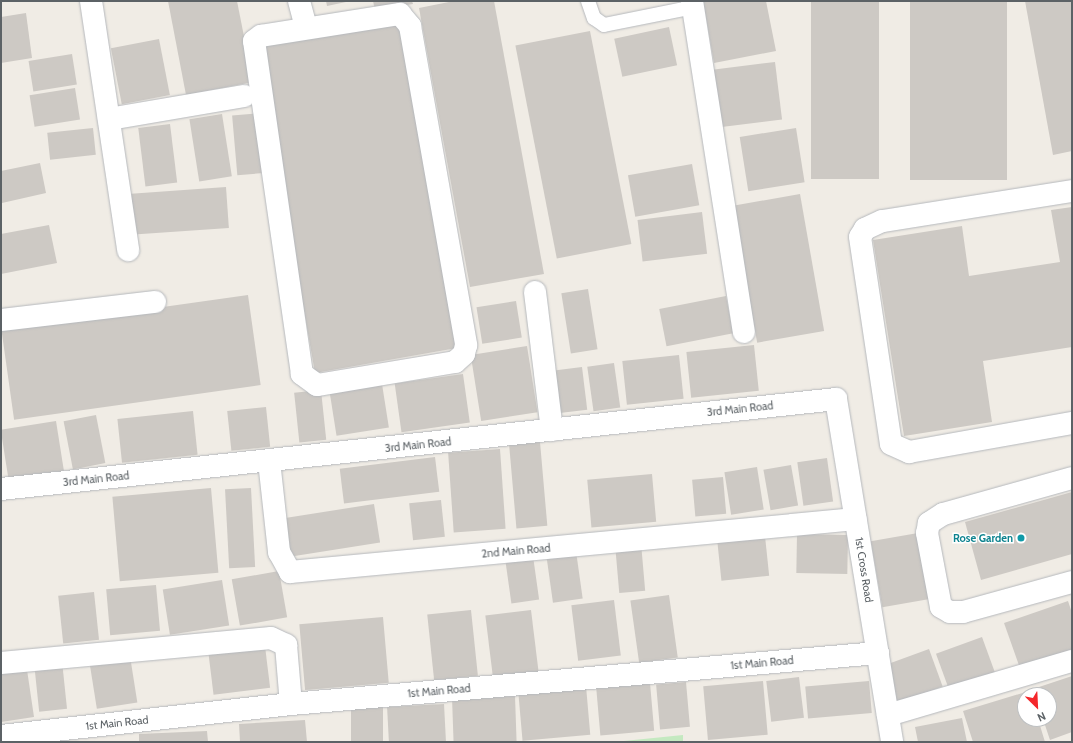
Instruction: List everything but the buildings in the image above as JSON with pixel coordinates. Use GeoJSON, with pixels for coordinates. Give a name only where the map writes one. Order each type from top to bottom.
{"type":"FeatureCollection","features":[{"type":"Feature","properties":{"kind":"street"},"geometry":{"type":"LineString","coordinates":[[91,1],[128,250]]}},
{"type":"Feature","properties":{"kind":"street"},"geometry":{"type":"LineString","coordinates":[[299,1],[306,28]]}},
{"type":"Feature","properties":{"kind":"street"},"geometry":{"type":"LineString","coordinates":[[693,4],[744,332]]}},
{"type":"Feature","properties":{"kind":"street"},"geometry":{"type":"LineString","coordinates":[[400,14],[409,20],[466,345],[464,354],[455,362],[317,385],[302,374],[253,46],[258,37],[306,28],[400,14]]}},
{"type":"Feature","properties":{"kind":"street"},"geometry":{"type":"LineString","coordinates":[[109,119],[244,96]]}},
{"type":"Feature","properties":{"kind":"street"},"geometry":{"type":"LineString","coordinates":[[1072,191],[882,221],[865,229],[860,237],[891,444],[909,452],[1072,423]]}},
{"type":"Feature","properties":{"kind":"street"},"geometry":{"type":"LineString","coordinates":[[535,292],[552,430]]}},
{"type":"Feature","properties":{"kind":"street"},"geometry":{"type":"LineString","coordinates":[[1,320],[156,302]]}},
{"type":"Feature","properties":{"kind":"street","name":"3rd Main Road"},"geometry":{"type":"LineString","coordinates":[[1,489],[836,399]]}},
{"type":"Feature","properties":{"kind":"street","name":"1st Cross Road"},"geometry":{"type":"LineString","coordinates":[[836,399],[892,742]]}},
{"type":"Feature","properties":{"kind":"street","name":"2nd Main Road"},"geometry":{"type":"LineString","coordinates":[[269,461],[279,552],[290,572],[856,519]]}},
{"type":"Feature","properties":{"kind":"street"},"geometry":{"type":"LineString","coordinates":[[1072,478],[943,514],[929,523],[927,533],[941,607],[950,612],[963,612],[1072,582]]}},
{"type":"Feature","properties":{"kind":"street"},"geometry":{"type":"LineString","coordinates":[[1,663],[271,638],[286,645],[291,704]]}},
{"type":"Feature","properties":{"kind":"street","name":"1st Main Road"},"geometry":{"type":"LineString","coordinates":[[1,736],[291,704],[878,653]]}},
{"type":"Feature","properties":{"kind":"street"},"geometry":{"type":"LineString","coordinates":[[888,715],[1072,661]]}},
{"type":"Feature","properties":{"kind":"lane"},"geometry":{"type":"LineString","coordinates":[[588,1],[594,18],[604,25],[693,4]]}},
{"type":"Feature","properties":{"kind":"green space"},"geometry":{"type":"Polygon","coordinates":[[[683,735],[683,742],[614,742],[683,735]]]}},
{"type":"Feature","properties":{"kind":"place","name":"Rose Garden"},"geometry":{"type":"Point","coordinates":[1021,538]}}]}
